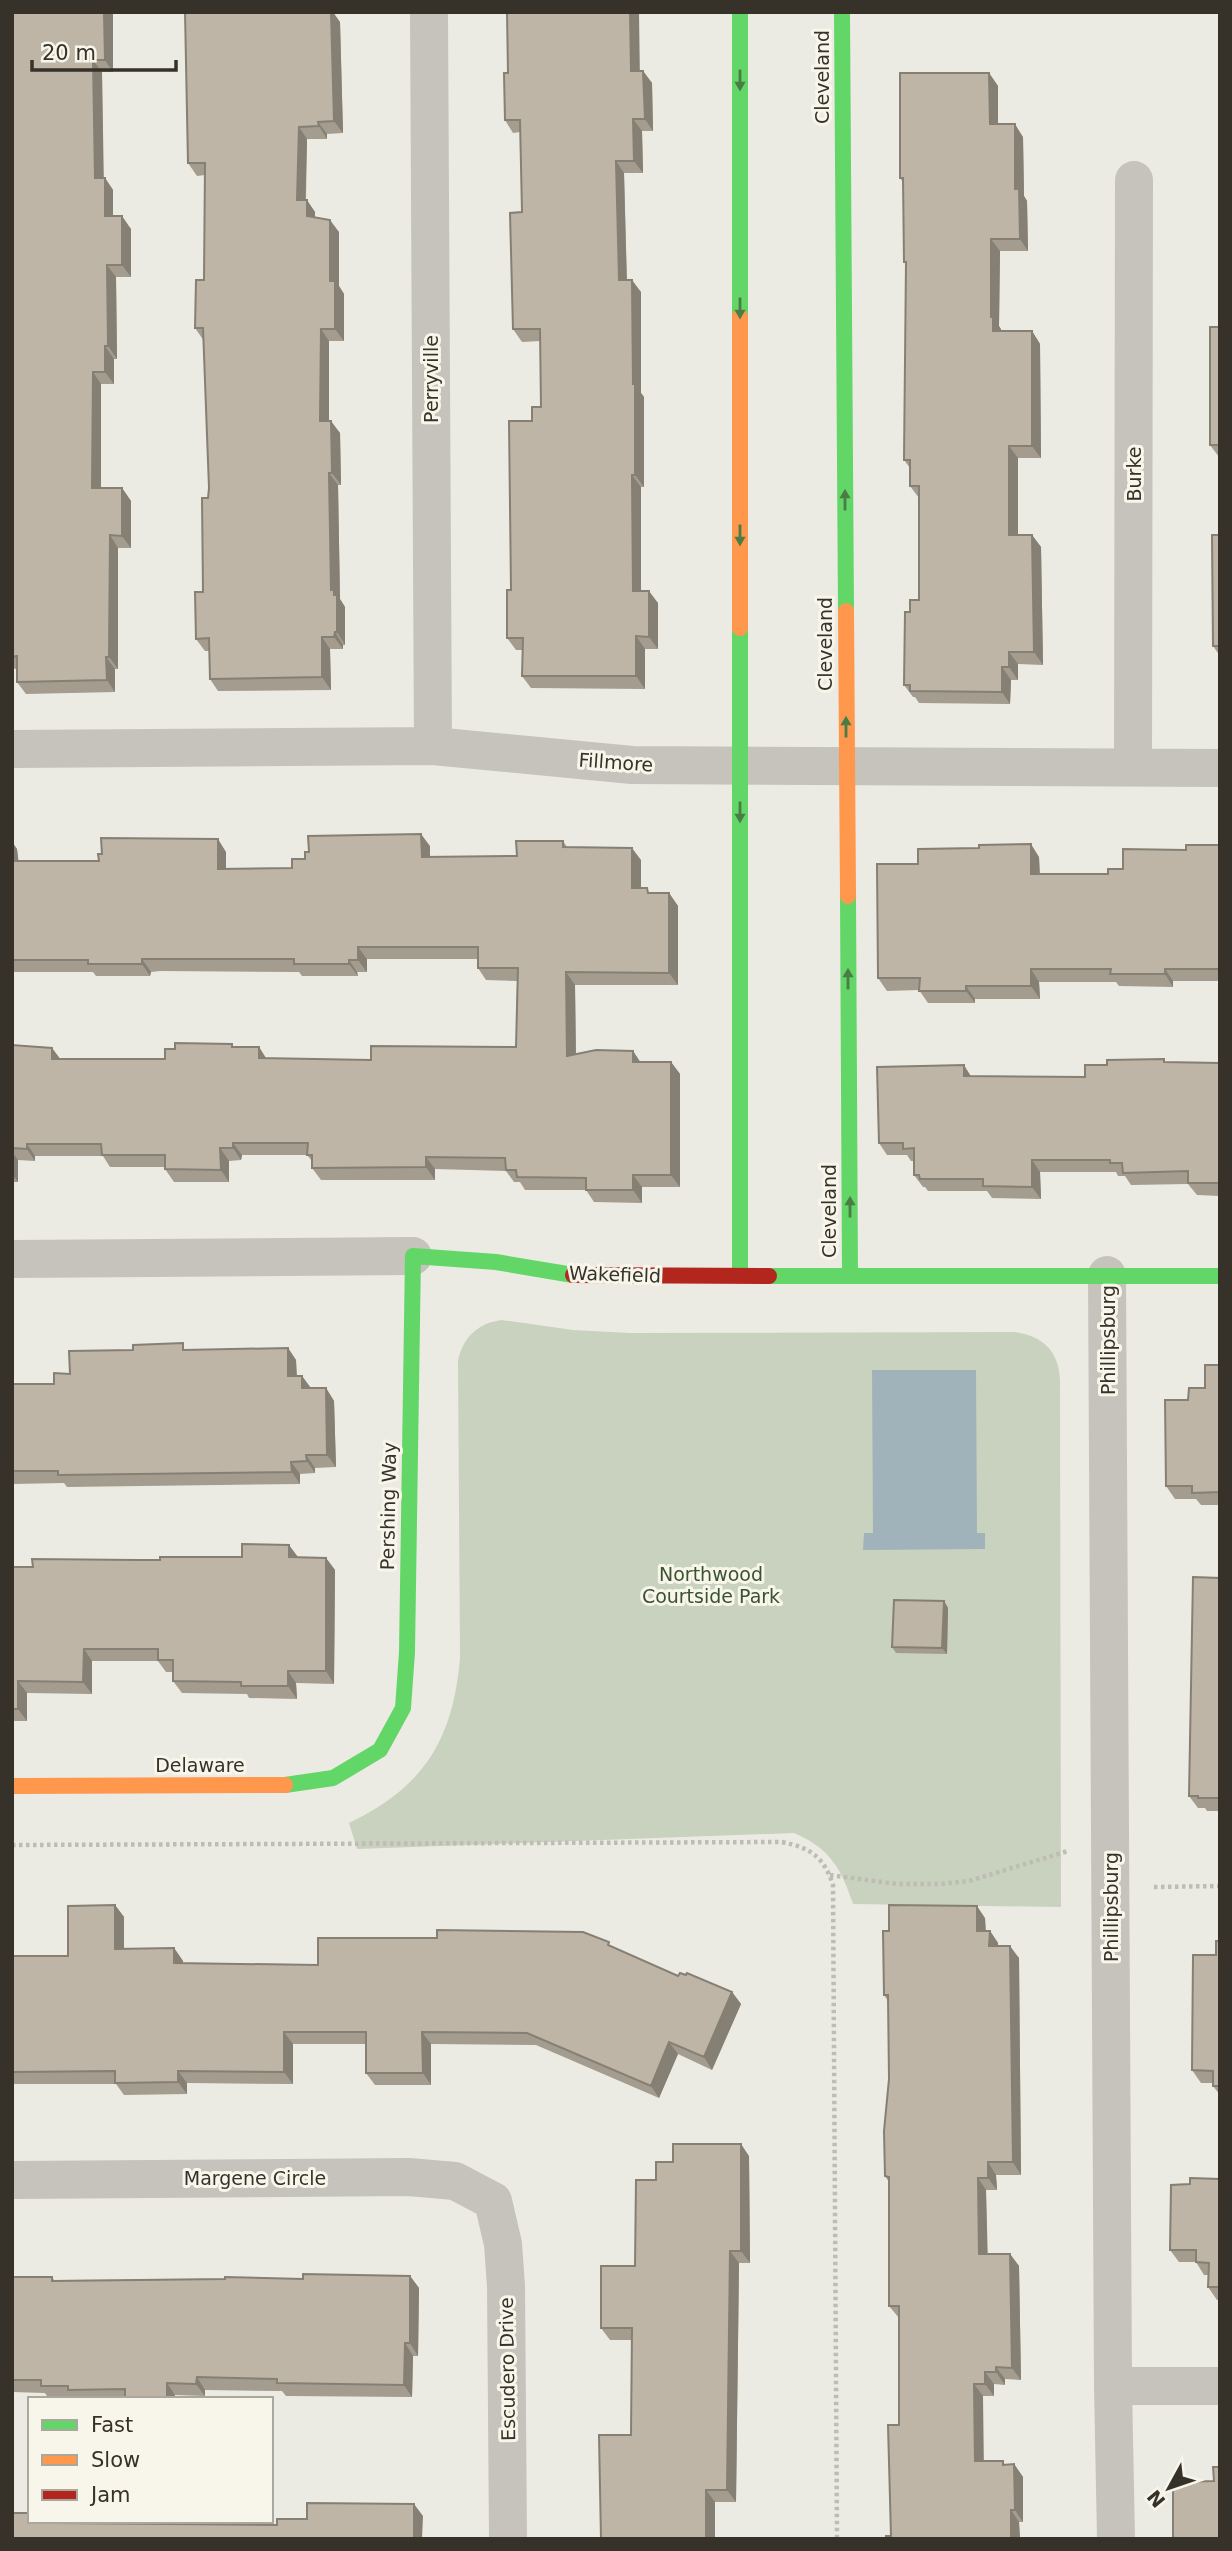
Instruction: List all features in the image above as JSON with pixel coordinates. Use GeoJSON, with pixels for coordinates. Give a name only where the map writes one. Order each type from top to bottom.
{"type":"FeatureCollection","features":[{"type":"Feature","properties":{"kind":"street","name":"Perryville"},"geometry":{"type":"LineString","coordinates":[[429,12],[433,746]]}},
{"type":"Feature","properties":{"kind":"street"},"geometry":{"type":"LineString","coordinates":[[740,12],[740,1275]]}},
{"type":"Feature","properties":{"kind":"street","name":"Cleveland"},"geometry":{"type":"LineString","coordinates":[[842,12],[850,1275]]}},
{"type":"Feature","properties":{"kind":"street","name":"Burke"},"geometry":{"type":"LineString","coordinates":[[1133,767],[1134,180]]}},
{"type":"Feature","properties":{"kind":"street","name":"Fillmore"},"geometry":{"type":"LineString","coordinates":[[12,749],[433,746],[632,765],[1220,768]]}},
{"type":"Feature","properties":{"kind":"street","name":"Wakefield"},"geometry":{"type":"LineString","coordinates":[[12,1259],[413,1256],[496,1262],[582,1276],[1220,1276]]}},
{"type":"Feature","properties":{"kind":"street","name":"Pershing Way"},"geometry":{"type":"LineString","coordinates":[[380,1750],[403,1708],[407,1652],[413,1256]]}},
{"type":"Feature","properties":{"kind":"street","name":"Phillipsburg"},"geometry":{"type":"LineString","coordinates":[[1108,1275],[1116,2539]]}},
{"type":"Feature","properties":{"kind":"street","name":"Delaware"},"geometry":{"type":"LineString","coordinates":[[12,1786],[281,1786],[333,1778],[380,1750]]}},
{"type":"Feature","properties":{"kind":"street","name":"Margene Circle"},"geometry":{"type":"LineString","coordinates":[[12,2180],[409,2177],[455,2181],[493,2201]]}},
{"type":"Feature","properties":{"kind":"street","name":"Escudero Drive"},"geometry":{"type":"LineString","coordinates":[[493,2201],[503,2244],[506,2286],[508,2539]]}},
{"type":"Feature","properties":{"kind":"street"},"geometry":{"type":"LineString","coordinates":[[1113,2386],[1220,2386]]}},
{"type":"Feature","properties":{"kind":"path"},"geometry":{"type":"LineString","coordinates":[[12,1845],[782,1842],[807,1850],[828,1868],[833,1885],[837,2539]]}},
{"type":"Feature","properties":{"kind":"path"},"geometry":{"type":"LineString","coordinates":[[830,1875],[897,1884],[940,1884],[969,1881],[1069,1850],[1110,1851]]}},
{"type":"Feature","properties":{"kind":"path"},"geometry":{"type":"LineString","coordinates":[[1111,1889],[1220,1886]]}},
{"type":"Feature","properties":{"kind":"green space","name":"Northwood Courtside Park"},"geometry":{"type":"Polygon","coordinates":[[[502,1320],[573,1330],[630,1333],[1015,1332],[1034,1337],[1048,1347],[1056,1361],[1060,1380],[1061,1907],[853,1904],[833,1861],[817,1846],[794,1833],[357,1849],[349,1823],[397,1794],[415,1777],[442,1737],[450,1713],[460,1658],[458,1361],[460,1352],[473,1333],[486,1324],[502,1320]]]}},
{"type":"Feature","properties":{"kind":"shaded area"},"geometry":{"type":"Polygon","coordinates":[[[872,1370],[976,1370],[977,1533],[985,1533],[985,1549],[863,1550],[864,1533],[873,1533],[872,1370]]]}},
{"type":"Feature","properties":{"kind":"building"},"geometry":{"type":"Polygon","coordinates":[[[12,12],[104,12],[105,60],[93,60],[95,178],[105,178],[105,216],[122,216],[122,265],[107,265],[108,346],[105,346],[105,372],[93,372],[92,488],[122,488],[122,536],[110,535],[107,680],[17,682],[17,656],[12,657],[12,12]]]}},
{"type":"Feature","properties":{"kind":"building"},"geometry":{"type":"Polygon","coordinates":[[[185,12],[331,12],[334,121],[318,122],[319,126],[299,127],[297,200],[307,200],[307,216],[330,220],[330,281],[335,281],[335,329],[321,329],[320,421],[331,421],[331,590],[337,595],[337,632],[334,637],[322,637],[322,677],[210,679],[209,638],[196,639],[195,592],[203,592],[202,498],[208,498],[209,488],[203,328],[195,328],[196,280],[204,280],[205,163],[188,163],[185,12]]]}},
{"type":"Feature","properties":{"kind":"building"},"geometry":{"type":"Polygon","coordinates":[[[507,12],[630,12],[631,71],[643,71],[645,119],[633,119],[634,161],[616,161],[619,280],[632,280],[635,384],[635,475],[632,475],[633,591],[649,591],[649,637],[636,636],[636,676],[522,676],[523,638],[507,638],[507,590],[511,590],[509,421],[532,421],[532,407],[541,407],[540,329],[513,329],[510,213],[522,212],[520,120],[505,120],[504,73],[508,73],[507,12]]]}},
{"type":"Feature","properties":{"kind":"building"},"geometry":{"type":"Polygon","coordinates":[[[900,73],[989,73],[990,124],[1015,124],[1015,189],[1019,189],[1020,239],[991,239],[991,317],[993,331],[1032,331],[1032,446],[1009,446],[1009,535],[1032,535],[1034,652],[1009,652],[1009,667],[1002,667],[1002,692],[910,691],[910,685],[904,685],[905,612],[910,612],[910,600],[919,600],[919,486],[910,486],[910,460],[904,460],[906,262],[903,178],[900,178],[900,73]]]}},
{"type":"Feature","properties":{"kind":"building"},"geometry":{"type":"Polygon","coordinates":[[[1210,327],[1220,327],[1220,445],[1210,445],[1210,327]]]}},
{"type":"Feature","properties":{"kind":"building"},"geometry":{"type":"Polygon","coordinates":[[[1212,535],[1220,535],[1220,646],[1213,646],[1212,535]]]}},
{"type":"Feature","properties":{"kind":"building"},"geometry":{"type":"Polygon","coordinates":[[[421,834],[422,857],[517,856],[516,841],[563,841],[563,847],[632,848],[632,888],[647,888],[648,893],[669,893],[669,973],[566,972],[567,1056],[596,1050],[633,1051],[633,1062],[671,1062],[671,1175],[633,1175],[633,1190],[586,1190],[586,1178],[517,1177],[516,1170],[506,1170],[505,1158],[426,1157],[426,1167],[312,1168],[312,1155],[307,1155],[308,1143],[233,1143],[233,1148],[220,1148],[221,1170],[165,1169],[165,1155],[102,1155],[101,1144],[27,1144],[27,1149],[12,1148],[12,1045],[52,1048],[52,1059],[165,1059],[165,1049],[175,1049],[175,1043],[259,1047],[259,1058],[371,1060],[371,1046],[516,1047],[518,968],[478,968],[478,947],[358,947],[358,960],[349,960],[349,964],[294,964],[294,959],[142,959],[142,964],[88,964],[88,960],[12,960],[12,861],[99,861],[98,854],[102,854],[101,838],[218,839],[218,869],[292,868],[292,859],[305,859],[305,852],[309,852],[308,836],[421,834]]]}},
{"type":"Feature","properties":{"kind":"building"},"geometry":{"type":"Polygon","coordinates":[[[1031,844],[1031,874],[1108,874],[1108,869],[1123,869],[1123,849],[1186,850],[1186,845],[1220,845],[1220,969],[1165,969],[1165,974],[1110,974],[1111,969],[1031,969],[1031,986],[966,986],[966,991],[919,991],[920,978],[878,978],[877,864],[918,864],[918,849],[1031,844]]]}},
{"type":"Feature","properties":{"kind":"building"},"geometry":{"type":"Polygon","coordinates":[[[1164,1059],[1164,1062],[1220,1063],[1220,1183],[1188,1183],[1188,1171],[1123,1173],[1122,1163],[1110,1163],[1110,1160],[1032,1160],[1032,1187],[983,1186],[983,1179],[920,1179],[919,1175],[914,1175],[914,1148],[903,1149],[903,1143],[879,1143],[877,1067],[964,1065],[964,1076],[1085,1077],[1085,1065],[1107,1065],[1107,1060],[1164,1059]]]}},
{"type":"Feature","properties":{"kind":"building"},"geometry":{"type":"Polygon","coordinates":[[[183,1343],[183,1350],[288,1348],[288,1376],[302,1376],[302,1388],[326,1388],[327,1455],[306,1455],[307,1461],[291,1462],[292,1472],[58,1475],[58,1471],[12,1471],[12,1384],[54,1384],[54,1373],[70,1374],[69,1351],[133,1350],[133,1345],[183,1343]]]}},
{"type":"Feature","properties":{"kind":"building"},"geometry":{"type":"Polygon","coordinates":[[[1205,1365],[1220,1365],[1220,1492],[1192,1493],[1192,1486],[1166,1486],[1165,1400],[1188,1400],[1189,1388],[1205,1388],[1205,1365]]]}},
{"type":"Feature","properties":{"kind":"building"},"geometry":{"type":"Polygon","coordinates":[[[242,1544],[289,1545],[289,1557],[326,1558],[326,1671],[288,1671],[288,1686],[173,1681],[173,1660],[158,1660],[158,1649],[84,1649],[83,1682],[18,1681],[18,1709],[12,1709],[12,1567],[33,1567],[32,1559],[160,1560],[160,1557],[242,1557],[242,1544]]]}},
{"type":"Feature","properties":{"kind":"building"},"geometry":{"type":"Polygon","coordinates":[[[1193,1577],[1220,1578],[1220,1798],[1189,1796],[1193,1577]]]}},
{"type":"Feature","properties":{"kind":"building"},"geometry":{"type":"Polygon","coordinates":[[[894,1600],[944,1601],[942,1648],[892,1647],[894,1600]]]}},
{"type":"Feature","properties":{"kind":"building"},"geometry":{"type":"Polygon","coordinates":[[[115,1905],[115,1949],[174,1948],[174,1963],[318,1965],[318,1938],[437,1938],[437,1930],[583,1932],[678,1976],[680,1973],[687,1973],[732,1992],[704,2057],[669,2042],[651,2086],[527,2033],[422,2032],[423,2073],[366,2073],[366,2032],[284,2032],[284,2072],[178,2071],[178,2082],[115,2083],[115,2071],[12,2072],[12,1956],[68,1956],[68,1906],[115,1905]]]}},
{"type":"Feature","properties":{"kind":"building"},"geometry":{"type":"Polygon","coordinates":[[[889,1905],[977,1906],[977,1931],[990,1931],[989,1946],[1010,1946],[1013,2162],[988,2162],[988,2178],[978,2178],[979,2254],[1010,2254],[1012,2368],[996,2367],[996,2372],[985,2372],[985,2384],[974,2384],[975,2461],[1003,2461],[1003,2465],[1014,2464],[1015,2510],[1011,2510],[1011,2539],[886,2539],[886,2536],[891,2536],[888,2425],[899,2425],[899,2306],[889,2306],[889,2177],[885,2176],[884,2131],[889,2079],[888,1995],[884,1995],[883,1931],[889,1931],[889,1905]]]}},
{"type":"Feature","properties":{"kind":"building"},"geometry":{"type":"Polygon","coordinates":[[[1216,1941],[1220,1941],[1220,2086],[1213,2086],[1213,2071],[1192,2070],[1193,1955],[1216,1955],[1216,1941]]]}},
{"type":"Feature","properties":{"kind":"building"},"geometry":{"type":"Polygon","coordinates":[[[673,2144],[741,2144],[741,2251],[730,2251],[727,2490],[706,2490],[706,2539],[601,2539],[599,2435],[631,2435],[632,2328],[601,2328],[601,2266],[635,2266],[636,2180],[656,2180],[656,2162],[673,2162],[673,2144]]]}},
{"type":"Feature","properties":{"kind":"building"},"geometry":{"type":"Polygon","coordinates":[[[1190,2178],[1220,2179],[1220,2287],[1208,2287],[1209,2263],[1196,2262],[1196,2250],[1170,2250],[1171,2185],[1190,2184],[1190,2178]]]}},
{"type":"Feature","properties":{"kind":"building"},"geometry":{"type":"Polygon","coordinates":[[[303,2274],[410,2276],[410,2343],[405,2343],[404,2385],[277,2383],[277,2379],[197,2377],[196,2384],[167,2383],[167,2397],[125,2397],[125,2389],[68,2390],[68,2386],[41,2386],[41,2380],[12,2380],[12,2277],[52,2277],[52,2281],[225,2277],[303,2279],[303,2274]]]}},
{"type":"Feature","properties":{"kind":"building"},"geometry":{"type":"Polygon","coordinates":[[[1213,2467],[1220,2467],[1220,2539],[1173,2539],[1173,2482],[1214,2481],[1213,2467]]]}},
{"type":"Feature","properties":{"kind":"building"},"geometry":{"type":"Polygon","coordinates":[[[307,2503],[414,2504],[414,2539],[12,2539],[12,2513],[28,2513],[28,2523],[277,2525],[277,2519],[307,2519],[307,2503]]]}},
{"type":"Feature","properties":{"kind":"traffic: fast"},"geometry":{"type":"LineString","coordinates":[[740,12],[740,317]]}},
{"type":"Feature","properties":{"kind":"traffic: fast"},"geometry":{"type":"LineString","coordinates":[[842,12],[846,611]]}},
{"type":"Feature","properties":{"kind":"traffic: fast"},"geometry":{"type":"LineString","coordinates":[[740,628],[740,1275]]}},
{"type":"Feature","properties":{"kind":"traffic: fast"},"geometry":{"type":"LineString","coordinates":[[848,896],[850,1275]]}},
{"type":"Feature","properties":{"kind":"traffic: fast"},"geometry":{"type":"LineString","coordinates":[[285,1785],[333,1778],[380,1750],[403,1708],[407,1652],[413,1256],[496,1262],[573,1275]]}},
{"type":"Feature","properties":{"kind":"traffic: fast"},"geometry":{"type":"LineString","coordinates":[[769,1276],[1220,1276]]}},
{"type":"Feature","properties":{"kind":"traffic: slow"},"geometry":{"type":"LineString","coordinates":[[740,317],[740,628]]}},
{"type":"Feature","properties":{"kind":"traffic: slow"},"geometry":{"type":"LineString","coordinates":[[846,611],[848,896]]}},
{"type":"Feature","properties":{"kind":"traffic: slow"},"geometry":{"type":"LineString","coordinates":[[12,1786],[285,1785]]}},
{"type":"Feature","properties":{"kind":"traffic: jam"},"geometry":{"type":"LineString","coordinates":[[573,1275],[769,1276]]}}]}
